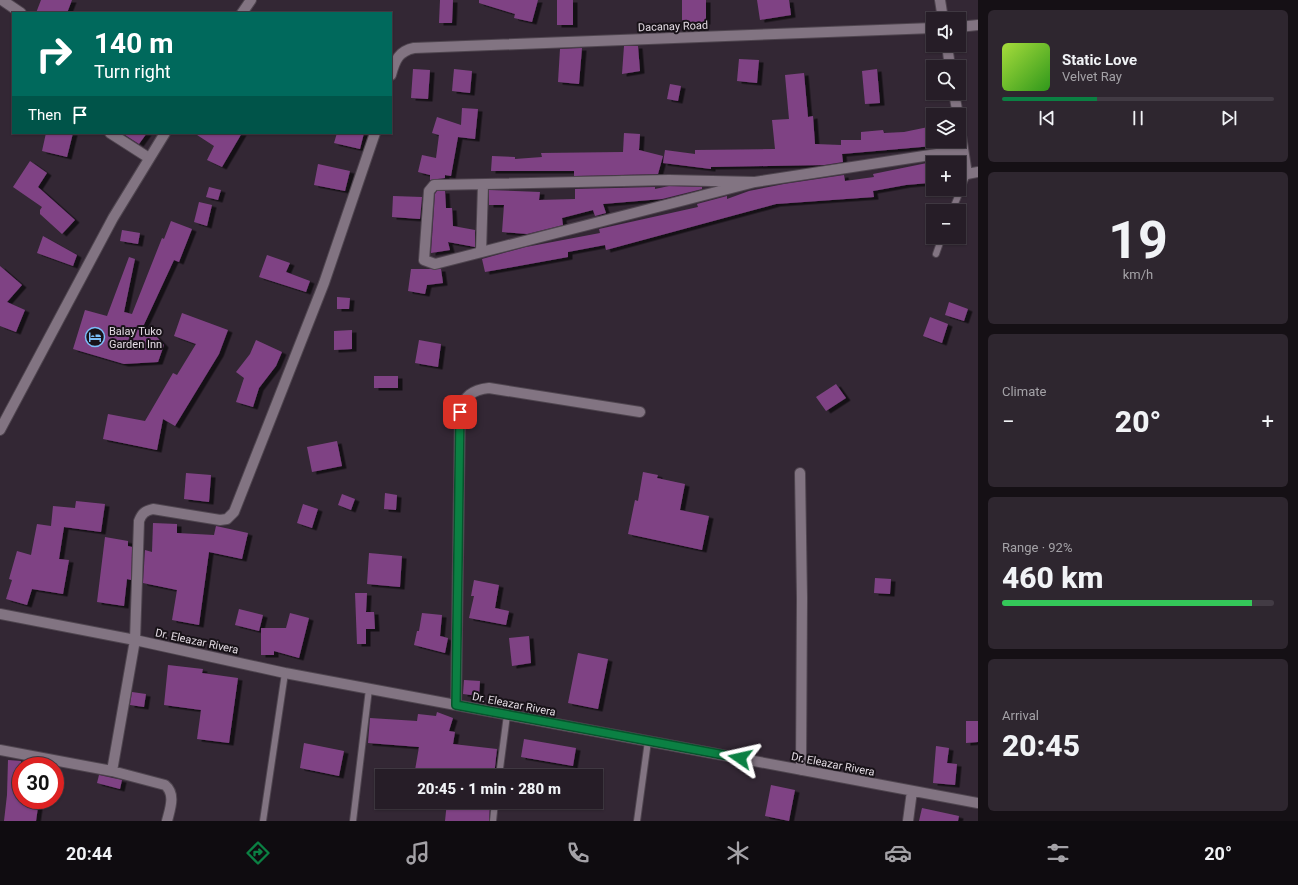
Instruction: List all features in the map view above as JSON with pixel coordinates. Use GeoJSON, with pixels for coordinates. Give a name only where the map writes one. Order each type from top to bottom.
{"type":"FeatureCollection","features":[{"type":"Feature","properties":{"kind":"street"},"geometry":{"type":"LineString","coordinates":[[2,0],[20,12]]}},
{"type":"Feature","properties":{"kind":"street"},"geometry":{"type":"LineString","coordinates":[[243,12],[251,0]]}},
{"type":"Feature","properties":{"kind":"street"},"geometry":{"type":"LineString","coordinates":[[940,0],[942,12]]}},
{"type":"Feature","properties":{"kind":"street"},"geometry":{"type":"LineString","coordinates":[[966,26],[978,25]]}},
{"type":"Feature","properties":{"kind":"street","name":"Dacanay Road"},"geometry":{"type":"LineString","coordinates":[[392,72],[397,57],[402,52],[414,48],[926,28]]}},
{"type":"Feature","properties":{"kind":"street"},"geometry":{"type":"LineString","coordinates":[[112,134],[149,158]]}},
{"type":"Feature","properties":{"kind":"street"},"geometry":{"type":"LineString","coordinates":[[0,430],[83,273],[164,134]]}},
{"type":"Feature","properties":{"kind":"street"},"geometry":{"type":"LineString","coordinates":[[112,771],[135,640],[136,580],[139,521],[141,516],[144,512],[153,509],[220,520],[227,519],[234,512],[324,283],[375,134]]}},
{"type":"Feature","properties":{"kind":"street"},"geometry":{"type":"LineString","coordinates":[[755,182],[669,180],[431,186],[429,191],[423,256],[427,262],[435,264],[755,182],[963,150],[967,174],[978,172]]}},
{"type":"Feature","properties":{"kind":"street"},"geometry":{"type":"LineString","coordinates":[[481,252],[483,185]]}},
{"type":"Feature","properties":{"kind":"street"},"geometry":{"type":"LineString","coordinates":[[456,705],[460,412],[462,401],[469,394],[478,389],[489,388],[640,412]]}},
{"type":"Feature","properties":{"kind":"street"},"geometry":{"type":"LineString","coordinates":[[800,473],[802,598],[801,770]]}},
{"type":"Feature","properties":{"kind":"street","name":"Dr. Eleazar Rivera"},"geometry":{"type":"LineString","coordinates":[[0,614],[135,640],[285,673],[978,803]]}},
{"type":"Feature","properties":{"kind":"street"},"geometry":{"type":"LineString","coordinates":[[0,750],[112,771],[157,782],[170,789],[172,795],[167,821]]}},
{"type":"Feature","properties":{"kind":"street"},"geometry":{"type":"LineString","coordinates":[[908,821],[912,791]]}},
{"type":"Feature","properties":{"kind":"lane"},"geometry":{"type":"LineString","coordinates":[[955,204],[967,174]]}},
{"type":"Feature","properties":{"kind":"lane"},"geometry":{"type":"LineString","coordinates":[[936,254],[940,244]]}},
{"type":"Feature","properties":{"kind":"lane"},"geometry":{"type":"LineString","coordinates":[[263,821],[285,673]]}},
{"type":"Feature","properties":{"kind":"lane"},"geometry":{"type":"LineString","coordinates":[[353,821],[369,689]]}},
{"type":"Feature","properties":{"kind":"lane"},"geometry":{"type":"LineString","coordinates":[[500,769],[507,715]]}},
{"type":"Feature","properties":{"kind":"lane"},"geometry":{"type":"LineString","coordinates":[[637,821],[648,741]]}},
{"type":"Feature","properties":{"kind":"lane"},"geometry":{"type":"LineString","coordinates":[[493,821],[494,809]]}},
{"type":"Feature","properties":{"kind":"building"},"geometry":{"type":"Polygon","coordinates":[[[41,0],[72,0],[67,12],[36,12],[41,0]]]}},
{"type":"Feature","properties":{"kind":"building"},"geometry":{"type":"Polygon","coordinates":[[[440,0],[453,0],[452,23],[439,23],[440,0]]]}},
{"type":"Feature","properties":{"kind":"building"},"geometry":{"type":"Polygon","coordinates":[[[479,0],[538,0],[532,22],[514,18],[515,14],[479,3],[479,0]]]}},
{"type":"Feature","properties":{"kind":"building"},"geometry":{"type":"Polygon","coordinates":[[[557,0],[573,0],[573,25],[557,25],[557,0]]]}},
{"type":"Feature","properties":{"kind":"building"},"geometry":{"type":"Polygon","coordinates":[[[682,0],[706,0],[706,22],[682,22],[682,0]]]}},
{"type":"Feature","properties":{"kind":"building"},"geometry":{"type":"Polygon","coordinates":[[[757,0],[789,0],[791,15],[760,20],[757,0]]]}},
{"type":"Feature","properties":{"kind":"building"},"geometry":{"type":"Polygon","coordinates":[[[624,46],[638,46],[640,71],[622,74],[624,46]]]}},
{"type":"Feature","properties":{"kind":"building"},"geometry":{"type":"Polygon","coordinates":[[[582,48],[579,84],[558,82],[560,49],[582,48]]]}},
{"type":"Feature","properties":{"kind":"building"},"geometry":{"type":"Polygon","coordinates":[[[739,59],[759,60],[757,83],[737,81],[739,59]]]}},
{"type":"Feature","properties":{"kind":"building"},"geometry":{"type":"Polygon","coordinates":[[[413,69],[430,70],[428,99],[411,98],[413,69]]]}},
{"type":"Feature","properties":{"kind":"building"},"geometry":{"type":"Polygon","coordinates":[[[454,69],[472,71],[470,93],[452,91],[454,69]]]}},
{"type":"Feature","properties":{"kind":"building"},"geometry":{"type":"Polygon","coordinates":[[[877,69],[880,103],[865,104],[862,71],[877,69]]]}},
{"type":"Feature","properties":{"kind":"building"},"geometry":{"type":"Polygon","coordinates":[[[804,73],[808,117],[813,116],[815,144],[841,145],[841,140],[861,140],[861,132],[883,130],[884,133],[904,132],[926,127],[926,147],[842,154],[843,162],[824,165],[711,167],[711,169],[663,163],[665,150],[695,154],[695,150],[775,149],[772,120],[789,119],[785,75],[804,73]]]}},
{"type":"Feature","properties":{"kind":"building"},"geometry":{"type":"Polygon","coordinates":[[[670,84],[681,86],[678,101],[667,99],[670,84]]]}},
{"type":"Feature","properties":{"kind":"building"},"geometry":{"type":"Polygon","coordinates":[[[462,108],[478,109],[475,139],[458,137],[451,176],[445,175],[445,178],[430,180],[430,175],[418,172],[422,155],[436,158],[439,135],[432,133],[437,117],[461,125],[462,108]]]}},
{"type":"Feature","properties":{"kind":"building"},"geometry":{"type":"Polygon","coordinates":[[[624,133],[640,134],[639,150],[663,156],[658,174],[574,176],[574,171],[491,171],[492,156],[515,157],[515,159],[542,157],[541,153],[623,152],[624,133]]]}},
{"type":"Feature","properties":{"kind":"building"},"geometry":{"type":"Polygon","coordinates":[[[46,134],[73,134],[67,157],[42,151],[46,134]]]}},
{"type":"Feature","properties":{"kind":"building"},"geometry":{"type":"Polygon","coordinates":[[[124,134],[146,134],[139,144],[124,134]]]}},
{"type":"Feature","properties":{"kind":"building"},"geometry":{"type":"Polygon","coordinates":[[[196,134],[241,134],[222,167],[207,160],[214,146],[196,134]]]}},
{"type":"Feature","properties":{"kind":"building"},"geometry":{"type":"Polygon","coordinates":[[[337,134],[364,134],[360,149],[334,143],[337,134]]]}},
{"type":"Feature","properties":{"kind":"building"},"geometry":{"type":"Polygon","coordinates":[[[30,161],[47,173],[38,187],[75,220],[62,234],[40,214],[42,207],[13,187],[30,161]]]}},
{"type":"Feature","properties":{"kind":"building"},"geometry":{"type":"Polygon","coordinates":[[[926,163],[926,183],[873,191],[874,197],[776,204],[606,250],[605,245],[568,252],[568,257],[485,272],[482,259],[526,247],[600,233],[599,229],[698,207],[697,204],[727,196],[727,199],[749,191],[784,184],[844,175],[845,181],[874,177],[873,174],[926,163]]]}},
{"type":"Feature","properties":{"kind":"building"},"geometry":{"type":"Polygon","coordinates":[[[318,164],[350,171],[345,191],[314,185],[318,164]]]}},
{"type":"Feature","properties":{"kind":"building"},"geometry":{"type":"Polygon","coordinates":[[[669,186],[702,187],[702,189],[662,199],[603,204],[606,213],[595,216],[593,210],[562,218],[563,225],[527,234],[502,232],[504,205],[489,205],[489,190],[540,192],[539,200],[575,199],[575,189],[655,187],[655,189],[669,186]]]}},
{"type":"Feature","properties":{"kind":"building"},"geometry":{"type":"Polygon","coordinates":[[[209,187],[221,190],[218,200],[206,197],[209,187]]]}},
{"type":"Feature","properties":{"kind":"building"},"geometry":{"type":"Polygon","coordinates":[[[437,191],[445,191],[446,208],[452,208],[453,226],[475,230],[475,247],[448,242],[450,250],[431,253],[435,194],[437,191]]]}},
{"type":"Feature","properties":{"kind":"building"},"geometry":{"type":"Polygon","coordinates":[[[393,196],[422,197],[420,219],[392,217],[393,196]]]}},
{"type":"Feature","properties":{"kind":"building"},"geometry":{"type":"Polygon","coordinates":[[[199,202],[212,205],[207,226],[194,222],[199,202]]]}},
{"type":"Feature","properties":{"kind":"building"},"geometry":{"type":"Polygon","coordinates":[[[171,221],[192,229],[179,262],[174,260],[141,331],[155,335],[164,345],[158,362],[124,364],[73,349],[85,310],[107,316],[129,257],[135,259],[124,312],[132,314],[162,238],[164,239],[171,221]]]}},
{"type":"Feature","properties":{"kind":"building"},"geometry":{"type":"Polygon","coordinates":[[[122,230],[140,233],[138,244],[120,241],[122,230]]]}},
{"type":"Feature","properties":{"kind":"building"},"geometry":{"type":"Polygon","coordinates":[[[43,236],[77,255],[73,266],[37,253],[43,236]]]}},
{"type":"Feature","properties":{"kind":"building"},"geometry":{"type":"Polygon","coordinates":[[[267,255],[290,263],[286,272],[310,281],[306,292],[259,277],[267,255]]]}},
{"type":"Feature","properties":{"kind":"building"},"geometry":{"type":"Polygon","coordinates":[[[0,266],[22,285],[7,302],[25,310],[16,332],[0,326],[0,266]]]}},
{"type":"Feature","properties":{"kind":"building"},"geometry":{"type":"Polygon","coordinates":[[[411,269],[441,269],[443,283],[427,285],[425,294],[408,291],[411,269]]]}},
{"type":"Feature","properties":{"kind":"building"},"geometry":{"type":"Polygon","coordinates":[[[337,297],[350,298],[349,309],[337,309],[337,297]]]}},
{"type":"Feature","properties":{"kind":"building"},"geometry":{"type":"Polygon","coordinates":[[[949,302],[968,309],[964,321],[945,315],[949,302]]]}},
{"type":"Feature","properties":{"kind":"building"},"geometry":{"type":"Polygon","coordinates":[[[182,313],[228,330],[219,354],[175,426],[163,419],[157,450],[103,439],[108,414],[145,421],[173,373],[177,375],[196,344],[174,336],[182,313]]]}},
{"type":"Feature","properties":{"kind":"building"},"geometry":{"type":"Polygon","coordinates":[[[930,317],[948,324],[942,343],[923,336],[930,317]]]}},
{"type":"Feature","properties":{"kind":"building"},"geometry":{"type":"Polygon","coordinates":[[[352,330],[352,349],[334,350],[334,331],[352,330]]]}},
{"type":"Feature","properties":{"kind":"building"},"geometry":{"type":"Polygon","coordinates":[[[256,340],[282,352],[276,366],[259,388],[253,407],[236,402],[244,378],[236,372],[250,354],[256,340]]]}},
{"type":"Feature","properties":{"kind":"building"},"geometry":{"type":"Polygon","coordinates":[[[419,340],[441,344],[438,367],[415,363],[419,340]]]}},
{"type":"Feature","properties":{"kind":"building"},"geometry":{"type":"Polygon","coordinates":[[[374,376],[398,376],[398,388],[374,388],[374,376]]]}},
{"type":"Feature","properties":{"kind":"building"},"geometry":{"type":"Polygon","coordinates":[[[836,384],[846,398],[826,411],[816,397],[836,384]]]}},
{"type":"Feature","properties":{"kind":"building"},"geometry":{"type":"Polygon","coordinates":[[[337,441],[342,466],[312,472],[307,447],[337,441]]]}},
{"type":"Feature","properties":{"kind":"building"},"geometry":{"type":"Polygon","coordinates":[[[643,472],[658,475],[657,478],[685,484],[680,510],[709,516],[702,550],[628,534],[635,500],[638,501],[643,472]]]}},
{"type":"Feature","properties":{"kind":"building"},"geometry":{"type":"Polygon","coordinates":[[[186,473],[211,475],[209,502],[184,499],[186,473]]]}},
{"type":"Feature","properties":{"kind":"building"},"geometry":{"type":"Polygon","coordinates":[[[385,493],[397,495],[396,510],[384,509],[385,493]]]}},
{"type":"Feature","properties":{"kind":"building"},"geometry":{"type":"Polygon","coordinates":[[[342,494],[355,499],[351,510],[338,505],[342,494]]]}},
{"type":"Feature","properties":{"kind":"building"},"geometry":{"type":"Polygon","coordinates":[[[76,501],[105,504],[101,532],[64,527],[59,559],[69,560],[63,594],[32,589],[27,605],[6,599],[12,580],[9,579],[17,551],[31,555],[37,524],[51,526],[53,506],[75,508],[76,501]]]}},
{"type":"Feature","properties":{"kind":"building"},"geometry":{"type":"Polygon","coordinates":[[[303,504],[318,509],[312,528],[297,523],[303,504]]]}},
{"type":"Feature","properties":{"kind":"building"},"geometry":{"type":"Polygon","coordinates":[[[153,523],[177,524],[177,533],[214,535],[216,526],[248,533],[242,559],[209,552],[199,625],[172,620],[177,590],[143,583],[145,550],[152,552],[153,523]]]}},
{"type":"Feature","properties":{"kind":"building"},"geometry":{"type":"Polygon","coordinates":[[[105,537],[128,541],[128,546],[132,547],[131,580],[127,579],[124,606],[97,602],[105,537]]]}},
{"type":"Feature","properties":{"kind":"building"},"geometry":{"type":"Polygon","coordinates":[[[369,553],[402,556],[400,587],[367,584],[369,553]]]}},
{"type":"Feature","properties":{"kind":"building"},"geometry":{"type":"Polygon","coordinates":[[[875,578],[891,579],[890,594],[874,593],[875,578]]]}},
{"type":"Feature","properties":{"kind":"building"},"geometry":{"type":"Polygon","coordinates":[[[474,580],[499,585],[495,608],[509,611],[506,625],[469,618],[474,596],[471,596],[474,580]]]}},
{"type":"Feature","properties":{"kind":"building"},"geometry":{"type":"Polygon","coordinates":[[[355,593],[367,593],[366,612],[374,612],[375,629],[366,629],[366,644],[357,644],[355,593]]]}},
{"type":"Feature","properties":{"kind":"building"},"geometry":{"type":"Polygon","coordinates":[[[239,609],[263,615],[259,631],[235,625],[239,609]]]}},
{"type":"Feature","properties":{"kind":"building"},"geometry":{"type":"Polygon","coordinates":[[[290,613],[309,618],[299,658],[274,651],[274,655],[261,655],[261,628],[286,628],[290,613]]]}},
{"type":"Feature","properties":{"kind":"building"},"geometry":{"type":"Polygon","coordinates":[[[422,613],[442,615],[440,636],[448,638],[445,653],[414,645],[417,631],[419,631],[422,613]]]}},
{"type":"Feature","properties":{"kind":"building"},"geometry":{"type":"Polygon","coordinates":[[[529,636],[531,663],[512,666],[509,638],[529,636]]]}},
{"type":"Feature","properties":{"kind":"building"},"geometry":{"type":"Polygon","coordinates":[[[578,653],[608,659],[598,709],[568,703],[578,653]]]}},
{"type":"Feature","properties":{"kind":"building"},"geometry":{"type":"Polygon","coordinates":[[[168,665],[203,669],[202,673],[238,678],[229,743],[197,739],[201,710],[164,705],[168,665]]]}},
{"type":"Feature","properties":{"kind":"building"},"geometry":{"type":"Polygon","coordinates":[[[464,680],[480,681],[479,696],[463,694],[464,680]]]}},
{"type":"Feature","properties":{"kind":"building"},"geometry":{"type":"Polygon","coordinates":[[[132,692],[146,694],[144,707],[130,705],[132,692]]]}},
{"type":"Feature","properties":{"kind":"building"},"geometry":{"type":"Polygon","coordinates":[[[437,712],[453,718],[449,731],[455,732],[453,744],[497,749],[495,769],[415,769],[419,747],[368,743],[370,718],[417,721],[418,714],[436,716],[437,712]]]}},
{"type":"Feature","properties":{"kind":"building"},"geometry":{"type":"Polygon","coordinates":[[[966,721],[978,721],[978,742],[966,743],[966,721]]]}},
{"type":"Feature","properties":{"kind":"building"},"geometry":{"type":"Polygon","coordinates":[[[524,739],[576,748],[573,766],[521,757],[524,739]]]}},
{"type":"Feature","properties":{"kind":"building"},"geometry":{"type":"Polygon","coordinates":[[[304,743],[344,751],[339,776],[300,768],[304,743]]]}},
{"type":"Feature","properties":{"kind":"building"},"geometry":{"type":"Polygon","coordinates":[[[936,746],[949,748],[947,763],[957,764],[955,785],[933,783],[936,746]]]}},
{"type":"Feature","properties":{"kind":"building"},"geometry":{"type":"Polygon","coordinates":[[[8,760],[12,760],[12,809],[38,809],[36,821],[4,821],[7,795],[8,760]]]}},
{"type":"Feature","properties":{"kind":"building"},"geometry":{"type":"Polygon","coordinates":[[[99,775],[122,780],[120,789],[97,783],[99,775]]]}},
{"type":"Feature","properties":{"kind":"building"},"geometry":{"type":"Polygon","coordinates":[[[771,785],[795,790],[789,821],[765,816],[771,785]]]}},
{"type":"Feature","properties":{"kind":"building"},"geometry":{"type":"Polygon","coordinates":[[[922,808],[959,816],[958,821],[919,821],[922,808]]]}},
{"type":"Feature","properties":{"kind":"building"},"geometry":{"type":"Polygon","coordinates":[[[446,809],[490,809],[489,821],[445,821],[446,809]]]}},
{"type":"Feature","properties":{"kind":"place","name":"Balay Tuko Garden Inn"},"geometry":{"type":"Point","coordinates":[95,337]}},
{"type":"Feature","properties":{"kind":"route"},"geometry":{"type":"LineString","coordinates":[[460,412],[458,681],[456,705],[740,758]]}}]}
